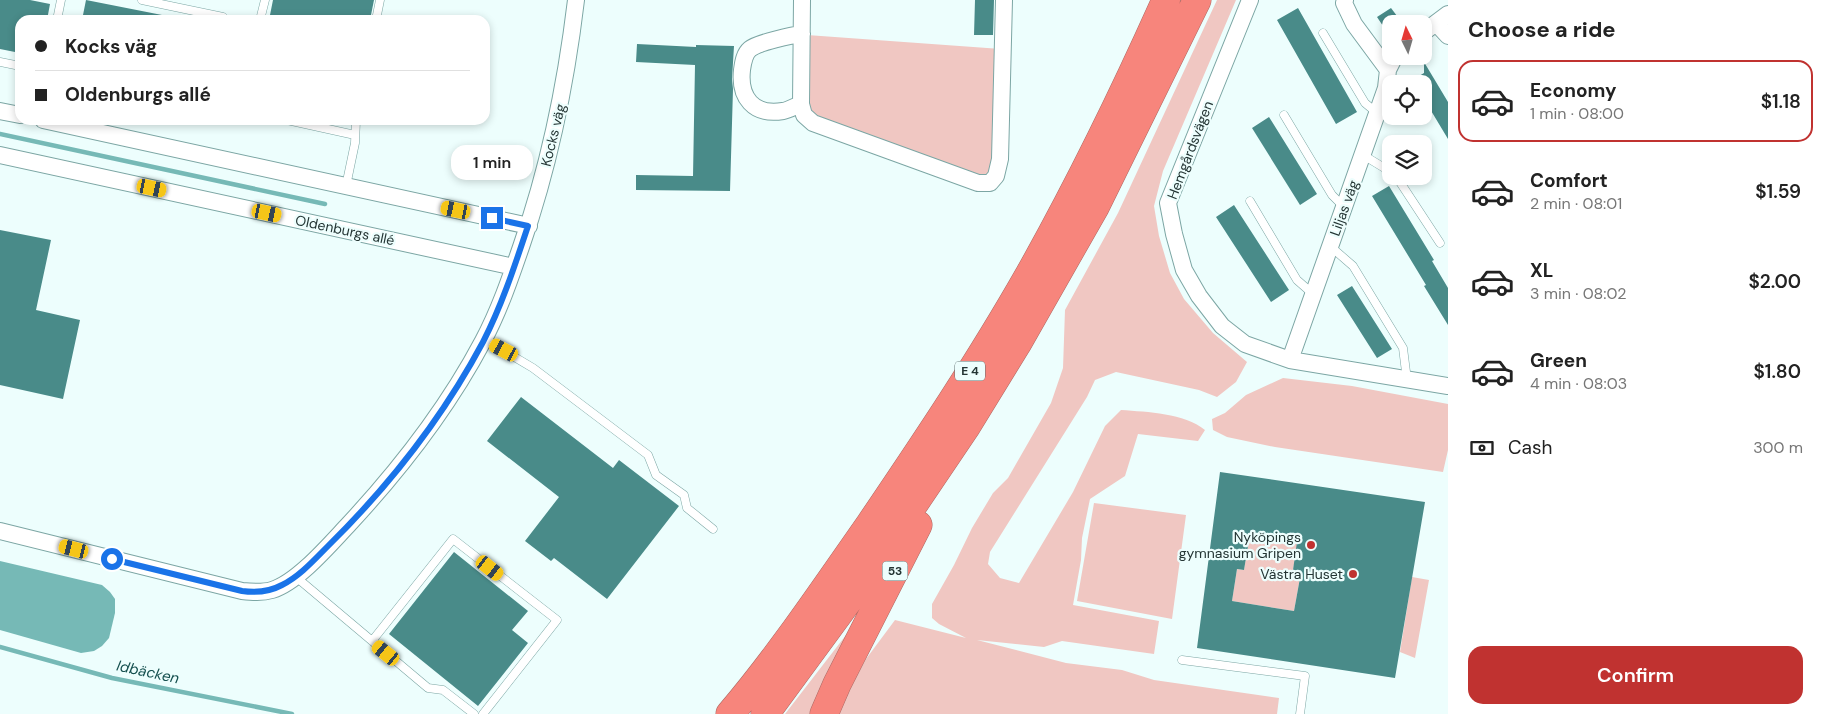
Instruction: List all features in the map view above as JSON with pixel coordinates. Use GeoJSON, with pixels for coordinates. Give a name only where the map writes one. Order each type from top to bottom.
{"type":"FeatureCollection","features":[{"type":"Feature","properties":{"kind":"highway","name":"E 4"},"geometry":{"type":"LineString","coordinates":[[730,714],[830,583],[908,469],[994,333],[1071,198],[1128,86],[1166,0]]}},
{"type":"Feature","properties":{"kind":"highway","name":"E 4"},"geometry":{"type":"LineString","coordinates":[[765,714],[852,597],[966,427],[1050,288],[1095,207],[1197,0]]}},
{"type":"Feature","properties":{"kind":"highway","name":"53"},"geometry":{"type":"LineString","coordinates":[[824,714],[837,684],[966,427]]}},
{"type":"Feature","properties":{"kind":"street","name":"Kocks väg"},"geometry":{"type":"LineString","coordinates":[[0,531],[242,591],[256,593],[273,590],[296,577],[355,518],[385,485],[416,446],[442,410],[484,340],[514,267],[548,157],[562,97],[576,0]]}},
{"type":"Feature","properties":{"kind":"street"},"geometry":{"type":"LineString","coordinates":[[802,0],[801,104],[804,115],[813,123],[978,183],[990,182],[996,176],[1000,159],[1004,0]]}},
{"type":"Feature","properties":{"kind":"street","name":"Hemgårdsvägen"},"geometry":{"type":"LineString","coordinates":[[1250,0],[1168,203],[1184,270],[1199,296],[1222,326],[1245,344],[1290,360],[1448,386]]}},
{"type":"Feature","properties":{"kind":"street"},"geometry":{"type":"LineString","coordinates":[[1345,0],[1344,3],[1354,24],[1382,53]]}},
{"type":"Feature","properties":{"kind":"street"},"geometry":{"type":"LineString","coordinates":[[1436,23],[1448,36]]}},
{"type":"Feature","properties":{"kind":"street"},"geometry":{"type":"LineString","coordinates":[[801,104],[784,111],[765,111],[748,102],[743,94],[741,85],[744,58],[748,50],[756,44],[802,34]]}},
{"type":"Feature","properties":{"kind":"street","name":"Liljas väg"},"geometry":{"type":"LineString","coordinates":[[1290,360],[1363,155],[1386,88],[1392,65]]}},
{"type":"Feature","properties":{"kind":"street"},"geometry":{"type":"LineString","coordinates":[[0,111],[15,114]]}},
{"type":"Feature","properties":{"kind":"street"},"geometry":{"type":"LineString","coordinates":[[65,125],[528,226]]}},
{"type":"Feature","properties":{"kind":"street","name":"Oldenburgs allé"},"geometry":{"type":"LineString","coordinates":[[0,155],[514,267]]}},
{"type":"Feature","properties":{"kind":"lane"},"geometry":{"type":"LineString","coordinates":[[58,15],[61,0]]}},
{"type":"Feature","properties":{"kind":"lane"},"geometry":{"type":"LineString","coordinates":[[142,0],[213,15]]}},
{"type":"Feature","properties":{"kind":"lane"},"geometry":{"type":"LineString","coordinates":[[261,15],[265,0]]}},
{"type":"Feature","properties":{"kind":"lane"},"geometry":{"type":"LineString","coordinates":[[377,15],[380,0]]}},
{"type":"Feature","properties":{"kind":"lane"},"geometry":{"type":"LineString","coordinates":[[1323,34],[1365,103],[1377,114]]}},
{"type":"Feature","properties":{"kind":"lane"},"geometry":{"type":"LineString","coordinates":[[0,62],[15,65]]}},
{"type":"Feature","properties":{"kind":"lane"},"geometry":{"type":"LineString","coordinates":[[1284,115],[1332,195],[1344,207]]}},
{"type":"Feature","properties":{"kind":"lane"},"geometry":{"type":"LineString","coordinates":[[311,125],[355,134]]}},
{"type":"Feature","properties":{"kind":"lane"},"geometry":{"type":"LineString","coordinates":[[346,186],[356,125]]}},
{"type":"Feature","properties":{"kind":"lane"},"geometry":{"type":"LineString","coordinates":[[1363,155],[1382,167]]}},
{"type":"Feature","properties":{"kind":"lane"},"geometry":{"type":"LineString","coordinates":[[1402,185],[1440,243]]}},
{"type":"Feature","properties":{"kind":"lane"},"geometry":{"type":"LineString","coordinates":[[1250,201],[1297,280],[1313,294]]}},
{"type":"Feature","properties":{"kind":"lane"},"geometry":{"type":"LineString","coordinates":[[1330,246],[1353,266],[1403,348],[1407,380]]}},
{"type":"Feature","properties":{"kind":"lane"},"geometry":{"type":"LineString","coordinates":[[484,340],[533,368],[648,455],[656,475],[684,495],[687,508],[714,529]]}},
{"type":"Feature","properties":{"kind":"lane"},"geometry":{"type":"LineString","coordinates":[[372,641],[453,538],[557,620],[483,714]]}},
{"type":"Feature","properties":{"kind":"lane"},"geometry":{"type":"LineString","coordinates":[[296,577],[428,688],[444,690],[474,714]]}},
{"type":"Feature","properties":{"kind":"lane"},"geometry":{"type":"LineString","coordinates":[[1182,660],[1305,676],[1300,714]]}},
{"type":"Feature","properties":{"kind":"shaded area"},"geometry":{"type":"Polygon","coordinates":[[[1217,0],[1236,0],[1163,171],[1154,206],[1159,236],[1170,273],[1184,299],[1213,333],[1247,362],[1236,382],[1217,397],[1199,390],[1116,372],[1095,380],[1087,397],[990,552],[988,564],[1000,578],[1019,583],[1073,492],[1105,426],[1121,410],[1165,414],[1196,424],[1205,430],[1198,441],[1138,434],[1125,476],[1090,499],[1082,538],[1081,560],[1073,605],[1159,621],[1154,654],[1062,641],[1044,647],[977,640],[1066,663],[1122,670],[1154,680],[1279,698],[1277,714],[839,714],[841,706],[866,659],[895,620],[966,638],[939,624],[932,618],[932,604],[972,528],[993,493],[1008,478],[1051,403],[1063,368],[1065,310],[1118,213],[1217,0]]]}},
{"type":"Feature","properties":{"kind":"shaded area"},"geometry":{"type":"Polygon","coordinates":[[[807,35],[1001,49],[998,157],[985,181],[816,120],[804,101],[807,35]]]}},
{"type":"Feature","properties":{"kind":"shaded area"},"geometry":{"type":"Polygon","coordinates":[[[1283,378],[1352,386],[1448,404],[1448,450],[1443,472],[1275,447],[1227,437],[1213,430],[1212,419],[1225,413],[1246,395],[1283,378]]]}},
{"type":"Feature","properties":{"kind":"shaded area"},"geometry":{"type":"Polygon","coordinates":[[[1094,503],[1186,515],[1172,619],[1077,601],[1094,503]]]}},
{"type":"Feature","properties":{"kind":"shaded area"},"geometry":{"type":"Polygon","coordinates":[[[1250,534],[1307,543],[1296,551],[1292,577],[1300,578],[1294,611],[1232,601],[1237,569],[1244,570],[1250,534]]]}},
{"type":"Feature","properties":{"kind":"shaded area"},"geometry":{"type":"Polygon","coordinates":[[[1412,577],[1429,580],[1415,658],[1400,652],[1412,577]]]}},
{"type":"Feature","properties":{"kind":"shaded area"},"geometry":{"type":"Polygon","coordinates":[[[863,613],[816,714],[785,714],[863,613]]]}},
{"type":"Feature","properties":{"kind":"water"},"geometry":{"type":"Polygon","coordinates":[[[0,561],[102,585],[115,599],[115,613],[109,638],[94,651],[81,653],[0,630],[0,561]]]}},
{"type":"Feature","properties":{"kind":"building"},"geometry":{"type":"Polygon","coordinates":[[[0,0],[30,0],[50,4],[48,15],[15,15],[15,52],[0,49],[0,0]]]}},
{"type":"Feature","properties":{"kind":"building"},"geometry":{"type":"Polygon","coordinates":[[[86,0],[162,15],[83,15],[86,0]]]}},
{"type":"Feature","properties":{"kind":"building"},"geometry":{"type":"Polygon","coordinates":[[[273,0],[374,0],[371,15],[270,15],[273,0]]]}},
{"type":"Feature","properties":{"kind":"building"},"geometry":{"type":"Polygon","coordinates":[[[975,0],[994,0],[993,35],[974,35],[975,0]]]}},
{"type":"Feature","properties":{"kind":"building"},"geometry":{"type":"Polygon","coordinates":[[[1298,8],[1357,112],[1336,124],[1277,20],[1298,8]]]}},
{"type":"Feature","properties":{"kind":"building"},"geometry":{"type":"Polygon","coordinates":[[[1391,8],[1396,15],[1382,15],[1382,24],[1377,17],[1391,8]]]}},
{"type":"Feature","properties":{"kind":"building"},"geometry":{"type":"Polygon","coordinates":[[[637,44],[696,47],[696,45],[734,46],[730,191],[636,190],[636,175],[693,176],[695,65],[636,62],[637,44]]]}},
{"type":"Feature","properties":{"kind":"building"},"geometry":{"type":"Polygon","coordinates":[[[1424,65],[1426,65],[1432,75],[1421,75],[1424,73],[1424,65]]]}},
{"type":"Feature","properties":{"kind":"building"},"geometry":{"type":"Polygon","coordinates":[[[1432,75],[1448,102],[1448,139],[1432,112],[1432,75]]]}},
{"type":"Feature","properties":{"kind":"building"},"geometry":{"type":"Polygon","coordinates":[[[1269,117],[1317,194],[1300,205],[1252,128],[1269,117]]]}},
{"type":"Feature","properties":{"kind":"building"},"geometry":{"type":"Polygon","coordinates":[[[1389,186],[1434,260],[1432,261],[1448,288],[1448,325],[1372,196],[1389,186]]]}},
{"type":"Feature","properties":{"kind":"building"},"geometry":{"type":"Polygon","coordinates":[[[1234,205],[1289,290],[1271,302],[1216,217],[1234,205]]]}},
{"type":"Feature","properties":{"kind":"building"},"geometry":{"type":"Polygon","coordinates":[[[0,230],[51,240],[36,310],[80,320],[63,399],[0,385],[0,230]]]}},
{"type":"Feature","properties":{"kind":"building"},"geometry":{"type":"Polygon","coordinates":[[[1352,286],[1392,349],[1377,358],[1337,295],[1352,286]]]}},
{"type":"Feature","properties":{"kind":"building"},"geometry":{"type":"Polygon","coordinates":[[[521,397],[613,468],[619,460],[679,506],[607,599],[554,558],[551,561],[525,541],[559,497],[487,441],[521,397]]]}},
{"type":"Feature","properties":{"kind":"building","name":"Västra Huset"},"geometry":{"type":"Polygon","coordinates":[[[1220,472],[1425,502],[1395,678],[1197,648],[1220,472]],[[1250,534],[1244,570],[1237,569],[1232,601],[1294,611],[1300,578],[1292,577],[1297,542],[1250,534]]]}},
{"type":"Feature","properties":{"kind":"building"},"geometry":{"type":"Polygon","coordinates":[[[454,552],[528,611],[512,630],[528,643],[478,706],[389,634],[454,552]]]}},
{"type":"Feature","properties":{"kind":"waterway"},"geometry":{"type":"LineString","coordinates":[[0,134],[325,204]]}},
{"type":"Feature","properties":{"kind":"waterway","name":"Idbäcken"},"geometry":{"type":"LineString","coordinates":[[0,647],[112,678],[292,714]]}},
{"type":"Feature","properties":{"kind":"place","name":"Nyköpings gymnasium Gripen"},"geometry":{"type":"Point","coordinates":[1311,545]}},
{"type":"Feature","properties":{"kind":"place","name":"Västra Huset"},"geometry":{"type":"Point","coordinates":[1353,574]}},
{"type":"Feature","properties":{"kind":"route"},"geometry":{"type":"LineString","coordinates":[[112,559],[256,593],[273,590],[296,577],[337,538],[385,485],[442,410],[472,361],[501,302],[528,226],[492,218]]}}]}
